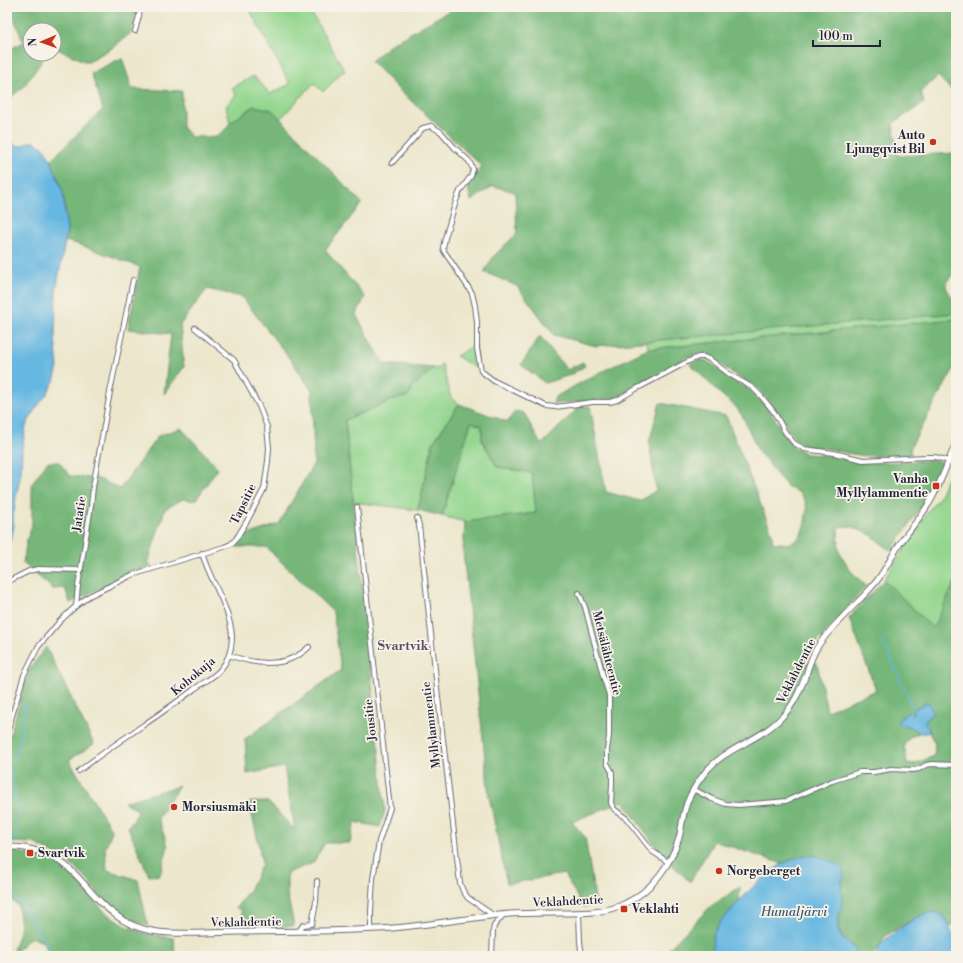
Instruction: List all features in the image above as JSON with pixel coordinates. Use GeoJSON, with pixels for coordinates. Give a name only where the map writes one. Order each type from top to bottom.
{"type":"FeatureCollection","features":[{"type":"Feature","properties":{"kind":"street"},"geometry":{"type":"LineString","coordinates":[[135,31],[140,7]]}},
{"type":"Feature","properties":{"kind":"street"},"geometry":{"type":"LineString","coordinates":[[392,163],[423,128],[431,126],[441,132],[469,161],[473,170],[471,176],[460,191],[445,238],[444,251],[472,293],[477,322],[477,349],[481,371],[494,381],[546,406],[555,407],[593,402],[610,402],[618,400],[685,363],[698,357],[704,357],[711,360],[729,374],[753,388],[774,412],[785,432],[794,443],[804,449],[834,453],[863,460],[935,457],[949,461]]}},
{"type":"Feature","properties":{"kind":"street","name":"Jatatie"},"geometry":{"type":"LineString","coordinates":[[76,606],[93,487],[110,392],[133,280]]}},
{"type":"Feature","properties":{"kind":"street","name":"Tapsitie"},"geometry":{"type":"LineString","coordinates":[[76,606],[89,596],[132,575],[231,544],[240,534],[264,488],[269,448],[267,428],[259,406],[234,360],[195,328]]}},
{"type":"Feature","properties":{"kind":"street","name":"Veklahdentie"},"geometry":{"type":"LineString","coordinates":[[7,847],[43,852],[55,858],[64,864],[114,915],[130,924],[158,932],[173,933],[371,929],[414,926],[504,914],[579,913],[603,911],[626,904],[653,883],[661,874],[679,838],[687,801],[704,773],[719,758],[729,751],[769,729],[784,715],[795,700],[800,691],[815,650],[825,636],[865,595],[882,574],[897,548],[931,499],[956,443]]}},
{"type":"Feature","properties":{"kind":"street","name":"Jousitie"},"geometry":{"type":"LineString","coordinates":[[358,507],[390,808],[379,841],[373,879],[371,929]]}},
{"type":"Feature","properties":{"kind":"street","name":"Myllylammentie"},"geometry":{"type":"LineString","coordinates":[[417,518],[460,883],[468,898],[493,915]]}},
{"type":"Feature","properties":{"kind":"street","name":"Kohokuja"},"geometry":{"type":"LineString","coordinates":[[79,771],[135,730],[176,703],[211,677],[224,664],[229,655],[232,636],[228,614],[202,553]]}},
{"type":"Feature","properties":{"kind":"street"},"geometry":{"type":"LineString","coordinates":[[7,582],[29,571],[38,569],[81,570]]}},
{"type":"Feature","properties":{"kind":"street","name":"Metsälähteentie"},"geometry":{"type":"LineString","coordinates":[[579,593],[585,607],[609,695],[609,736],[607,763],[612,772],[611,803],[614,809],[627,819],[652,851],[668,862]]}},
{"type":"Feature","properties":{"kind":"street"},"geometry":{"type":"LineString","coordinates":[[7,733],[24,675],[38,647],[60,621],[76,606]]}},
{"type":"Feature","properties":{"kind":"street"},"geometry":{"type":"LineString","coordinates":[[229,655],[249,661],[274,663],[290,660],[304,652],[309,647]]}},
{"type":"Feature","properties":{"kind":"street"},"geometry":{"type":"LineString","coordinates":[[693,790],[726,804],[776,802],[786,801],[832,781],[860,772],[874,772],[891,769],[913,770],[932,764],[956,765]]}},
{"type":"Feature","properties":{"kind":"street"},"geometry":{"type":"LineString","coordinates":[[299,931],[303,925],[312,924],[316,902],[317,881]]}},
{"type":"Feature","properties":{"kind":"street"},"geometry":{"type":"LineString","coordinates":[[579,913],[582,956]]}},
{"type":"Feature","properties":{"kind":"street"},"geometry":{"type":"LineString","coordinates":[[492,956],[494,926],[504,914]]}},
{"type":"Feature","properties":{"kind":"green space"},"geometry":{"type":"Polygon","coordinates":[[[10,7],[136,7],[134,24],[131,33],[112,48],[87,62],[62,51],[62,22],[22,22],[22,39],[10,7]]]}},
{"type":"Feature","properties":{"kind":"green space"},"geometry":{"type":"Polygon","coordinates":[[[248,7],[308,7],[345,71],[342,72],[323,92],[314,83],[280,119],[272,110],[254,106],[230,123],[226,106],[236,95],[232,88],[254,76],[270,94],[290,84],[248,7]]]}},
{"type":"Feature","properties":{"kind":"green space"},"geometry":{"type":"Polygon","coordinates":[[[456,7],[956,7],[956,95],[938,76],[921,92],[924,103],[893,123],[898,156],[956,153],[956,271],[947,281],[946,287],[956,305],[956,313],[596,346],[554,335],[517,286],[484,272],[494,256],[517,233],[515,192],[493,186],[471,201],[468,188],[482,166],[397,88],[371,61],[391,44],[456,7]]]}},
{"type":"Feature","properties":{"kind":"green space"},"geometry":{"type":"Polygon","coordinates":[[[22,43],[22,62],[41,62],[24,86],[7,101],[7,51],[22,43]]]}},
{"type":"Feature","properties":{"kind":"green space"},"geometry":{"type":"Polygon","coordinates":[[[122,58],[132,89],[182,91],[182,127],[191,137],[215,137],[224,131],[230,123],[254,106],[272,110],[362,203],[325,250],[365,297],[356,315],[384,364],[434,368],[417,383],[413,384],[409,396],[392,400],[345,420],[385,810],[380,827],[355,822],[350,843],[325,843],[313,863],[287,873],[287,893],[294,926],[243,928],[241,909],[236,908],[251,887],[262,864],[249,802],[268,802],[295,830],[284,767],[247,774],[245,739],[341,670],[333,612],[266,547],[236,547],[239,538],[279,524],[314,463],[312,391],[296,367],[242,297],[207,289],[180,325],[184,367],[164,394],[171,334],[128,329],[140,267],[78,244],[65,241],[67,230],[63,192],[51,160],[103,109],[91,73],[122,58]]]}},
{"type":"Feature","properties":{"kind":"green space"},"geometry":{"type":"Polygon","coordinates":[[[956,313],[956,319],[648,349],[647,341],[956,313]]]}},
{"type":"Feature","properties":{"kind":"green space"},"geometry":{"type":"Polygon","coordinates":[[[956,319],[956,365],[911,446],[910,451],[912,454],[866,456],[811,447],[803,444],[795,439],[770,402],[757,388],[729,371],[708,354],[701,353],[685,358],[616,398],[553,404],[555,397],[591,377],[648,349],[956,319]]]}},
{"type":"Feature","properties":{"kind":"green space"},"geometry":{"type":"Polygon","coordinates":[[[540,336],[567,370],[583,362],[585,366],[570,375],[545,383],[521,365],[540,336]]]}},
{"type":"Feature","properties":{"kind":"green space"},"geometry":{"type":"Polygon","coordinates":[[[476,344],[477,366],[474,367],[456,356],[476,344]]]}},
{"type":"Feature","properties":{"kind":"green space"},"geometry":{"type":"Polygon","coordinates":[[[698,360],[705,360],[751,391],[768,408],[787,440],[806,454],[824,455],[857,462],[878,463],[935,460],[944,463],[927,498],[891,551],[871,535],[853,527],[842,526],[838,529],[839,551],[850,570],[866,586],[819,640],[805,663],[817,663],[827,711],[876,690],[849,618],[884,580],[933,628],[956,580],[956,921],[950,927],[946,919],[934,912],[927,913],[915,918],[885,936],[873,955],[857,956],[857,952],[843,939],[838,927],[842,899],[841,890],[814,855],[783,864],[714,841],[690,882],[661,854],[623,801],[572,822],[585,837],[596,905],[583,907],[564,874],[507,884],[489,796],[463,551],[465,522],[536,513],[532,473],[497,467],[482,440],[482,426],[471,422],[442,516],[418,510],[433,443],[459,404],[508,422],[515,411],[524,413],[541,445],[579,407],[590,406],[606,492],[640,501],[656,490],[649,442],[660,403],[726,416],[773,536],[772,542],[788,544],[795,541],[801,535],[805,522],[807,509],[805,501],[800,493],[789,488],[759,453],[743,417],[736,407],[716,390],[690,364],[698,360]],[[926,702],[913,709],[913,712],[910,715],[908,712],[904,725],[910,726],[919,733],[909,738],[904,745],[907,763],[915,764],[934,756],[935,744],[929,732],[929,728],[924,723],[928,717],[926,702]]]}},
{"type":"Feature","properties":{"kind":"green space"},"geometry":{"type":"Polygon","coordinates":[[[442,364],[451,398],[459,404],[433,443],[418,510],[353,502],[345,420],[392,400],[408,396],[413,384],[417,383],[434,368],[437,369],[442,364]]]}},
{"type":"Feature","properties":{"kind":"green space"},"geometry":{"type":"Polygon","coordinates":[[[471,422],[482,426],[482,440],[497,467],[532,473],[536,513],[465,522],[442,516],[471,422]]]}},
{"type":"Feature","properties":{"kind":"green space"},"geometry":{"type":"Polygon","coordinates":[[[181,428],[218,468],[195,501],[183,499],[165,509],[148,562],[151,567],[131,573],[70,603],[65,588],[53,589],[23,563],[27,540],[32,525],[32,484],[47,462],[59,462],[70,476],[99,479],[120,489],[158,436],[181,428]]]}},
{"type":"Feature","properties":{"kind":"green space"},"geometry":{"type":"Polygon","coordinates":[[[956,456],[956,580],[933,629],[884,580],[929,510],[939,498],[956,456]]]}},
{"type":"Feature","properties":{"kind":"green space"},"geometry":{"type":"Polygon","coordinates":[[[46,647],[94,744],[69,760],[112,831],[105,848],[107,870],[138,880],[148,926],[126,917],[112,909],[85,877],[66,860],[34,843],[7,842],[7,745],[29,670],[46,647]]]}},
{"type":"Feature","properties":{"kind":"green space"},"geometry":{"type":"Polygon","coordinates":[[[179,786],[158,818],[168,846],[160,875],[149,876],[128,827],[139,811],[124,802],[179,786]]]}},
{"type":"Feature","properties":{"kind":"green space"},"geometry":{"type":"Polygon","coordinates":[[[7,849],[16,849],[25,854],[39,853],[57,862],[68,871],[106,913],[128,927],[147,934],[174,938],[175,956],[51,956],[43,942],[31,937],[17,950],[13,950],[21,926],[18,905],[7,897],[7,849]]]}},
{"type":"Feature","properties":{"kind":"green space"},"geometry":{"type":"Polygon","coordinates":[[[740,887],[739,901],[716,929],[713,956],[662,956],[711,906],[740,887]]]}},
{"type":"Feature","properties":{"kind":"water"},"geometry":{"type":"Polygon","coordinates":[[[7,132],[11,143],[17,146],[23,146],[29,142],[35,142],[44,148],[51,160],[63,192],[67,230],[56,291],[55,338],[58,367],[54,381],[47,394],[34,411],[26,426],[22,449],[21,473],[13,518],[14,526],[7,548],[7,132]]]}},
{"type":"Feature","properties":{"kind":"water"},"geometry":{"type":"Polygon","coordinates":[[[926,702],[929,703],[933,713],[924,723],[929,728],[929,732],[921,733],[909,726],[902,726],[898,724],[898,720],[908,712],[911,715],[913,709],[926,702]]]}},
{"type":"Feature","properties":{"kind":"water","name":"Humaljärvi"},"geometry":{"type":"Polygon","coordinates":[[[806,855],[815,856],[830,861],[843,869],[844,872],[841,890],[842,898],[838,929],[841,936],[855,948],[857,956],[713,956],[712,942],[714,932],[740,901],[756,884],[775,869],[795,858],[806,855]]]}},
{"type":"Feature","properties":{"kind":"water"},"geometry":{"type":"Polygon","coordinates":[[[934,912],[946,919],[956,939],[956,956],[876,956],[880,945],[886,939],[915,918],[934,912]]]}},
{"type":"Feature","properties":{"kind":"waterway"},"geometry":{"type":"LineString","coordinates":[[882,638],[913,709]]}},
{"type":"Feature","properties":{"kind":"waterway"},"geometry":{"type":"LineString","coordinates":[[18,820],[19,816],[10,775],[22,733],[25,702]]}},
{"type":"Feature","properties":{"kind":"waterway"},"geometry":{"type":"LineString","coordinates":[[15,843],[17,827]]}},
{"type":"Feature","properties":{"kind":"waterway"},"geometry":{"type":"LineString","coordinates":[[7,853],[13,851]]}},
{"type":"Feature","properties":{"kind":"waterway"},"geometry":{"type":"LineString","coordinates":[[7,892],[20,903],[54,956]]}},
{"type":"Feature","properties":{"kind":"place","name":"Auto Ljungqvist Bil"},"geometry":{"type":"Point","coordinates":[933,142]}},
{"type":"Feature","properties":{"kind":"place","name":"Vanha Myllylammentie"},"geometry":{"type":"Point","coordinates":[936,486]}},
{"type":"Feature","properties":{"kind":"place","name":"Morsiusmäki"},"geometry":{"type":"Point","coordinates":[174,807]}},
{"type":"Feature","properties":{"kind":"place","name":"Svartvik"},"geometry":{"type":"Point","coordinates":[30,853]}},
{"type":"Feature","properties":{"kind":"place","name":"Norgeberget"},"geometry":{"type":"Point","coordinates":[719,871]}},
{"type":"Feature","properties":{"kind":"place","name":"Veklahti"},"geometry":{"type":"Point","coordinates":[624,909]}},
{"type":"Feature","properties":{"kind":"district","name":"Svartvik"},"geometry":{"type":"Point","coordinates":[403,645]}}]}
